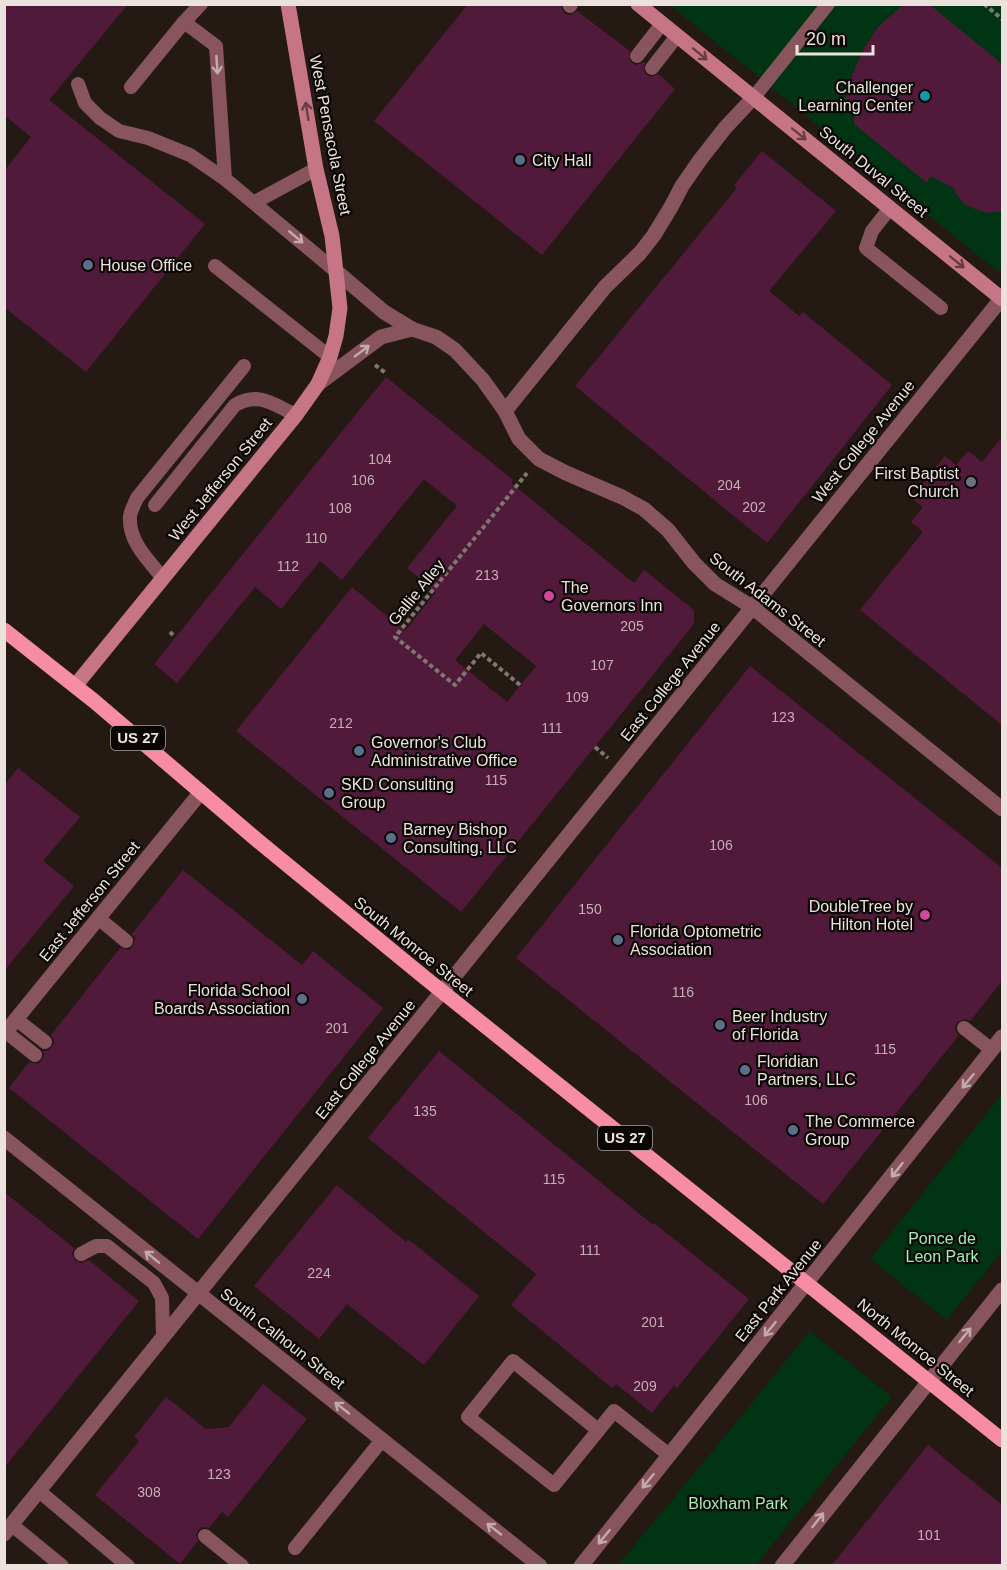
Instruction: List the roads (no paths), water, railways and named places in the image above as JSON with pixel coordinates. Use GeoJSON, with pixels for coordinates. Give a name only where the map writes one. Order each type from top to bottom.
{"type":"FeatureCollection","features":[{"type":"Feature","properties":{"kind":"main road","name":"West Pensacola Street"},"geometry":{"type":"LineString","coordinates":[[288,4],[316,169],[332,236],[337,272]]}},
{"type":"Feature","properties":{"kind":"main road","name":"South Duval Street"},"geometry":{"type":"LineString","coordinates":[[638,4],[1002,298]]}},
{"type":"Feature","properties":{"kind":"main road","name":"West Jefferson Street"},"geometry":{"type":"LineString","coordinates":[[75,686],[296,415],[318,384],[336,336],[340,308],[337,272]]}},
{"type":"Feature","properties":{"kind":"main road","name":"South Monroe Street"},"geometry":{"type":"LineString","coordinates":[[4,630],[75,686],[443,992],[807,1283]]}},
{"type":"Feature","properties":{"kind":"main road","name":"North Monroe Street"},"geometry":{"type":"LineString","coordinates":[[807,1283],[1002,1440]]}},
{"type":"Feature","properties":{"kind":"street"},"geometry":{"type":"LineString","coordinates":[[505,411],[605,287],[640,253],[654,235],[700,160],[725,128],[754,97]]}},
{"type":"Feature","properties":{"kind":"street","name":"South Adams Street"},"geometry":{"type":"LineString","coordinates":[[337,272],[384,312],[412,329],[436,337],[455,350],[483,380],[505,411],[519,439],[539,459],[644,509],[668,530],[694,563],[716,584],[752,607],[1002,809]]}},
{"type":"Feature","properties":{"kind":"street","name":"West College Avenue"},"geometry":{"type":"LineString","coordinates":[[752,607],[1002,298]]}},
{"type":"Feature","properties":{"kind":"street"},"geometry":{"type":"LineString","coordinates":[[318,384],[381,337],[412,329]]}},
{"type":"Feature","properties":{"kind":"street","name":"East College Avenue"},"geometry":{"type":"LineString","coordinates":[[8,1529],[752,607]]}},
{"type":"Feature","properties":{"kind":"street","name":"East Jefferson Street"},"geometry":{"type":"LineString","coordinates":[[5,1033],[201,792]]}},
{"type":"Feature","properties":{"kind":"street","name":"East Park Avenue"},"geometry":{"type":"LineString","coordinates":[[581,1566],[1002,1037]]}},
{"type":"Feature","properties":{"kind":"street","name":"South Calhoun Street"},"geometry":{"type":"LineString","coordinates":[[4,1138],[540,1566]]}},
{"type":"Feature","properties":{"kind":"street"},"geometry":{"type":"LineString","coordinates":[[782,1566],[1002,1290]]}},
{"type":"Feature","properties":{"kind":"lane"},"geometry":{"type":"LineString","coordinates":[[131,87],[201,4]]}},
{"type":"Feature","properties":{"kind":"lane"},"geometry":{"type":"LineString","coordinates":[[754,97],[828,4]]}},
{"type":"Feature","properties":{"kind":"lane"},"geometry":{"type":"LineString","coordinates":[[184,22],[216,46],[225,179]]}},
{"type":"Feature","properties":{"kind":"lane"},"geometry":{"type":"LineString","coordinates":[[637,56],[662,24]]}},
{"type":"Feature","properties":{"kind":"lane"},"geometry":{"type":"LineString","coordinates":[[652,68],[677,36]]}},
{"type":"Feature","properties":{"kind":"lane"},"geometry":{"type":"LineString","coordinates":[[78,84],[85,103],[100,118],[119,131],[148,138],[190,154],[255,202],[337,272]]}},
{"type":"Feature","properties":{"kind":"lane"},"geometry":{"type":"LineString","coordinates":[[255,202],[316,169]]}},
{"type":"Feature","properties":{"kind":"lane"},"geometry":{"type":"LineString","coordinates":[[891,208],[872,231],[866,248],[941,308]]}},
{"type":"Feature","properties":{"kind":"lane"},"geometry":{"type":"LineString","coordinates":[[215,266],[330,357]]}},
{"type":"Feature","properties":{"kind":"lane"},"geometry":{"type":"LineString","coordinates":[[163,578],[139,548],[131,531],[130,514],[137,498],[244,366]]}},
{"type":"Feature","properties":{"kind":"lane"},"geometry":{"type":"LineString","coordinates":[[155,505],[235,405],[245,399],[258,398],[296,415]]}},
{"type":"Feature","properties":{"kind":"lane"},"geometry":{"type":"LineString","coordinates":[[98,918],[126,941]]}},
{"type":"Feature","properties":{"kind":"lane"},"geometry":{"type":"LineString","coordinates":[[16,1019],[45,1042]]}},
{"type":"Feature","properties":{"kind":"lane"},"geometry":{"type":"LineString","coordinates":[[964,1028],[992,1050]]}},
{"type":"Feature","properties":{"kind":"lane"},"geometry":{"type":"LineString","coordinates":[[5,1033],[35,1055]]}},
{"type":"Feature","properties":{"kind":"lane"},"geometry":{"type":"LineString","coordinates":[[81,1254],[96,1246],[107,1246],[154,1283],[162,1298],[163,1336]]}},
{"type":"Feature","properties":{"kind":"lane"},"geometry":{"type":"LineString","coordinates":[[598,1430],[513,1361],[468,1417],[554,1485],[614,1411],[669,1455]]}},
{"type":"Feature","properties":{"kind":"lane"},"geometry":{"type":"LineString","coordinates":[[295,1548],[382,1440]]}},
{"type":"Feature","properties":{"kind":"lane"},"geometry":{"type":"LineString","coordinates":[[39,1491],[128,1566]]}},
{"type":"Feature","properties":{"kind":"lane"},"geometry":{"type":"LineString","coordinates":[[8,1529],[62,1566]]}},
{"type":"Feature","properties":{"kind":"lane"},"geometry":{"type":"LineString","coordinates":[[205,1536],[242,1566]]}},
{"type":"Feature","properties":{"kind":"place","name":"Challenger Learning Center"},"geometry":{"type":"Point","coordinates":[925,96]}},
{"type":"Feature","properties":{"kind":"place","name":"City Hall"},"geometry":{"type":"Point","coordinates":[520,160]}},
{"type":"Feature","properties":{"kind":"place","name":"House Office"},"geometry":{"type":"Point","coordinates":[88,265]}},
{"type":"Feature","properties":{"kind":"place","name":"First Baptist Church"},"geometry":{"type":"Point","coordinates":[971,482]}},
{"type":"Feature","properties":{"kind":"place","name":"The Governors Inn"},"geometry":{"type":"Point","coordinates":[549,596]}},
{"type":"Feature","properties":{"kind":"place","name":"Governor's Club Administrative Office"},"geometry":{"type":"Point","coordinates":[359,751]}},
{"type":"Feature","properties":{"kind":"place","name":"SKD Consulting Group"},"geometry":{"type":"Point","coordinates":[329,793]}},
{"type":"Feature","properties":{"kind":"place","name":"Barney Bishop Consulting, LLC"},"geometry":{"type":"Point","coordinates":[391,838]}},
{"type":"Feature","properties":{"kind":"place","name":"DoubleTree by Hilton Hotel"},"geometry":{"type":"Point","coordinates":[925,915]}},
{"type":"Feature","properties":{"kind":"place","name":"Florida Optometric Association"},"geometry":{"type":"Point","coordinates":[618,940]}},
{"type":"Feature","properties":{"kind":"place","name":"Florida School Boards Association"},"geometry":{"type":"Point","coordinates":[302,999]}},
{"type":"Feature","properties":{"kind":"place","name":"Beer Industry of Florida"},"geometry":{"type":"Point","coordinates":[720,1025]}},
{"type":"Feature","properties":{"kind":"place","name":"Floridian Partners, LLC"},"geometry":{"type":"Point","coordinates":[745,1070]}},
{"type":"Feature","properties":{"kind":"place","name":"The Commerce Group"},"geometry":{"type":"Point","coordinates":[793,1130]}},
{"type":"Feature","properties":{"kind":"park label","name":"Ponce de Leon Park"},"geometry":{"type":"Point","coordinates":[942,1247]}},
{"type":"Feature","properties":{"kind":"park label","name":"Bloxham Park"},"geometry":{"type":"Point","coordinates":[738,1503]}}]}
